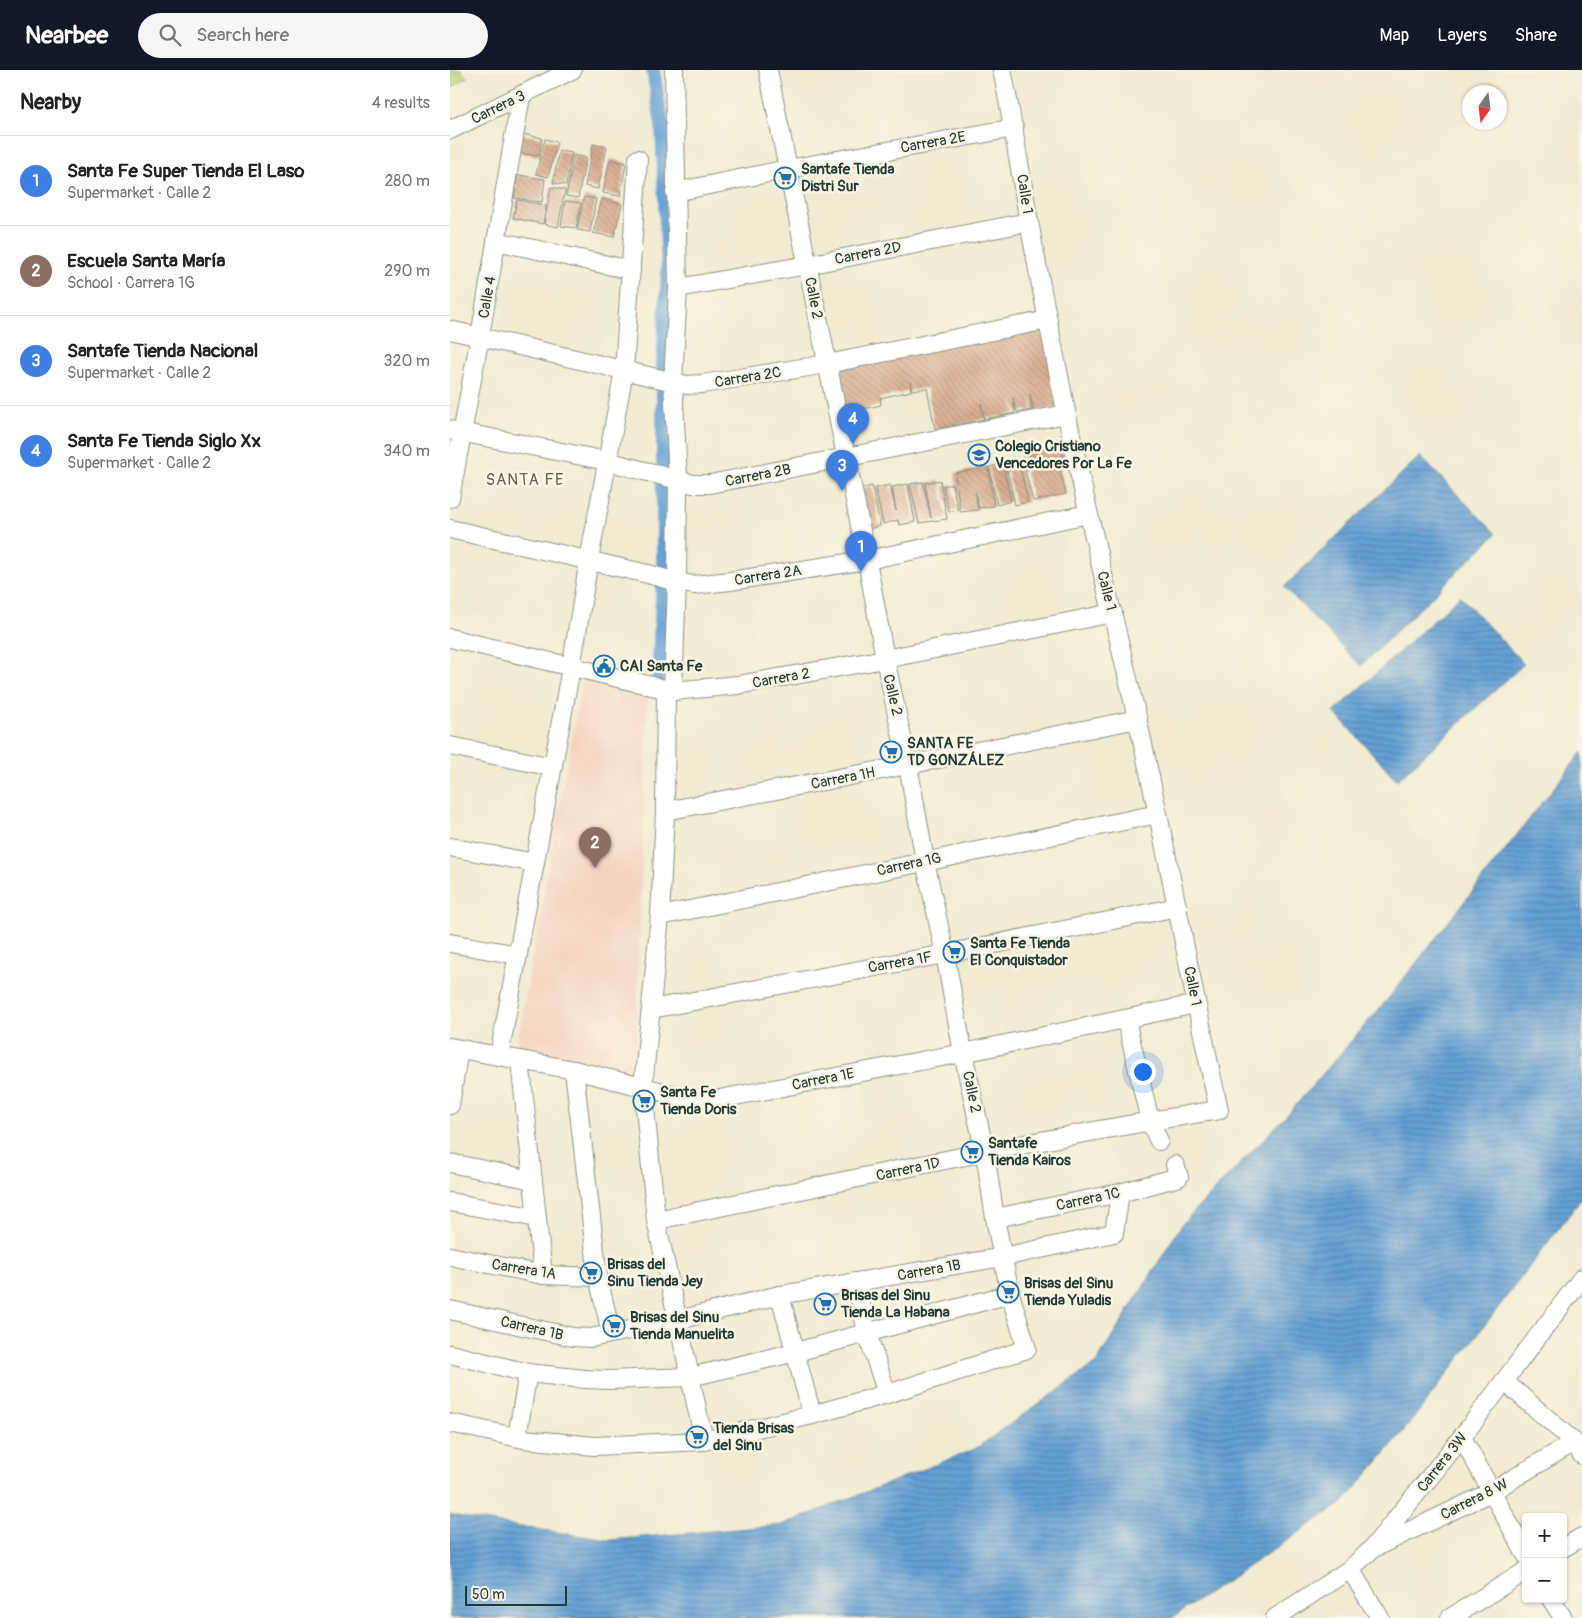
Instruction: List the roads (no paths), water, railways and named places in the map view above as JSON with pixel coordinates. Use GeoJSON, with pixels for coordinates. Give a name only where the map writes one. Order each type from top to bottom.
{"type":"FeatureCollection","features":[{"type":"Feature","properties":{"kind":"street","name":"Carrera 3"},"geometry":{"type":"LineString","coordinates":[[450,130],[572,70]]}},
{"type":"Feature","properties":{"kind":"street"},"geometry":{"type":"LineString","coordinates":[[674,70],[678,288],[671,382],[674,480],[674,581],[665,689],[665,811],[660,916],[643,1087],[656,1220],[704,1441]]}},
{"type":"Feature","properties":{"kind":"street","name":"Calle 2"},"geometry":{"type":"LineString","coordinates":[[768,70],[867,560],[885,660],[908,765],[963,1053],[985,1153],[995,1218],[1010,1294],[1027,1349],[887,1394]]}},
{"type":"Feature","properties":{"kind":"street","name":"Calle 1"},"geometry":{"type":"LineString","coordinates":[[1002,70],[1066,414],[1088,514],[1138,719],[1219,1110]]}},
{"type":"Feature","properties":{"kind":"street","name":"Calle 4"},"geometry":{"type":"LineString","coordinates":[[450,498],[456,431],[480,336],[521,96]]}},
{"type":"Feature","properties":{"kind":"street","name":"Carrera 2E"},"geometry":{"type":"LineString","coordinates":[[675,192],[788,169],[1014,128]]}},
{"type":"Feature","properties":{"kind":"street"},"geometry":{"type":"LineString","coordinates":[[499,1056],[624,371],[638,158]]}},
{"type":"Feature","properties":{"kind":"street","name":"Carrera 2D"},"geometry":{"type":"LineString","coordinates":[[678,288],[1029,222]]}},
{"type":"Feature","properties":{"kind":"street"},"geometry":{"type":"LineString","coordinates":[[496,242],[631,270]]}},
{"type":"Feature","properties":{"kind":"street","name":"Carrera 2C"},"geometry":{"type":"LineString","coordinates":[[450,330],[687,385],[827,364],[1048,320]]}},
{"type":"Feature","properties":{"kind":"street","name":"Carrera 2B"},"geometry":{"type":"LineString","coordinates":[[456,431],[607,461],[674,480],[694,484],[710,484],[1066,414]]}},
{"type":"Feature","properties":{"kind":"street","name":"Carrera 2A"},"geometry":{"type":"LineString","coordinates":[[450,529],[694,584],[730,581],[867,560],[1088,514]]}},
{"type":"Feature","properties":{"kind":"street","name":"Carrera 2"},"geometry":{"type":"LineString","coordinates":[[450,638],[665,689],[738,685],[885,660],[1113,614]]}},
{"type":"Feature","properties":{"kind":"street","name":"Carrera 1H"},"geometry":{"type":"LineString","coordinates":[[665,811],[1138,719]]}},
{"type":"Feature","properties":{"kind":"street"},"geometry":{"type":"LineString","coordinates":[[450,746],[553,767]]}},
{"type":"Feature","properties":{"kind":"street","name":"Carrera 1G"},"geometry":{"type":"LineString","coordinates":[[660,916],[1158,814]]}},
{"type":"Feature","properties":{"kind":"street"},"geometry":{"type":"LineString","coordinates":[[450,847],[535,863]]}},
{"type":"Feature","properties":{"kind":"street","name":"Carrera 1F"},"geometry":{"type":"LineString","coordinates":[[651,1008],[945,954],[1178,908]]}},
{"type":"Feature","properties":{"kind":"street"},"geometry":{"type":"LineString","coordinates":[[450,943],[518,955]]}},
{"type":"Feature","properties":{"kind":"street","name":"Carrera 1E"},"geometry":{"type":"LineString","coordinates":[[455,1048],[574,1070],[683,1096],[714,1100],[963,1053],[1196,1004]]}},
{"type":"Feature","properties":{"kind":"street"},"geometry":{"type":"LineString","coordinates":[[1128,1028],[1150,1121],[1159,1141]]}},
{"type":"Feature","properties":{"kind":"street"},"geometry":{"type":"LineString","coordinates":[[450,1105],[455,1048]]}},
{"type":"Feature","properties":{"kind":"street"},"geometry":{"type":"LineString","coordinates":[[520,1060],[543,1275]]}},
{"type":"Feature","properties":{"kind":"street"},"geometry":{"type":"LineString","coordinates":[[574,1070],[598,1277],[611,1333]]}},
{"type":"Feature","properties":{"kind":"street","name":"Carrera 1D"},"geometry":{"type":"LineString","coordinates":[[656,1220],[985,1153],[1150,1121],[1219,1110]]}},
{"type":"Feature","properties":{"kind":"street"},"geometry":{"type":"LineString","coordinates":[[450,1163],[533,1180]]}},
{"type":"Feature","properties":{"kind":"street","name":"Carrera 1C"},"geometry":{"type":"LineString","coordinates":[[995,1218],[1120,1193],[1177,1171]]}},
{"type":"Feature","properties":{"kind":"street","name":"Carrera 1B"},"geometry":{"type":"LineString","coordinates":[[450,1310],[573,1337],[591,1338],[678,1320],[780,1295],[1003,1257],[1114,1233],[1120,1193]]}},
{"type":"Feature","properties":{"kind":"street"},"geometry":{"type":"LineString","coordinates":[[450,1202],[537,1218]]}},
{"type":"Feature","properties":{"kind":"street","name":"Carrera 1A"},"geometry":{"type":"LineString","coordinates":[[450,1256],[543,1275],[598,1277]]}},
{"type":"Feature","properties":{"kind":"street","name":"Carrera 3W"},"geometry":{"type":"LineString","coordinates":[[1276,1618],[1350,1569],[1371,1550],[1462,1437],[1582,1278]]}},
{"type":"Feature","properties":{"kind":"street"},"geometry":{"type":"LineString","coordinates":[[450,1423],[517,1437],[594,1446],[704,1441],[812,1415],[887,1394],[867,1333],[856,1282]]}},
{"type":"Feature","properties":{"kind":"street"},"geometry":{"type":"LineString","coordinates":[[450,1354],[528,1373],[577,1379],[608,1380],[690,1377],[796,1352],[1010,1294]]}},
{"type":"Feature","properties":{"kind":"street"},"geometry":{"type":"LineString","coordinates":[[780,1295],[812,1415]]}},
{"type":"Feature","properties":{"kind":"street"},"geometry":{"type":"LineString","coordinates":[[517,1437],[528,1373]]}},
{"type":"Feature","properties":{"kind":"street"},"geometry":{"type":"LineString","coordinates":[[1504,1381],[1578,1449]]}},
{"type":"Feature","properties":{"kind":"street"},"geometry":{"type":"LineString","coordinates":[[1462,1437],[1522,1548]]}},
{"type":"Feature","properties":{"kind":"street","name":"Carrera 8 W"},"geometry":{"type":"LineString","coordinates":[[1371,1550],[1578,1449]]}},
{"type":"Feature","properties":{"kind":"street"},"geometry":{"type":"LineString","coordinates":[[1567,1546],[1582,1537]]}},
{"type":"Feature","properties":{"kind":"street"},"geometry":{"type":"LineString","coordinates":[[1350,1569],[1380,1618]]}},
{"type":"Feature","properties":{"kind":"street"},"geometry":{"type":"LineString","coordinates":[[1450,1618],[1522,1573]]}},
{"type":"Feature","properties":{"kind":"street"},"geometry":{"type":"LineString","coordinates":[[1554,1603],[1563,1618]]}},
{"type":"Feature","properties":{"kind":"water"},"geometry":{"type":"Polygon","coordinates":[[[1420,456],[1496,534],[1361,666],[1284,587],[1420,456]]]}},
{"type":"Feature","properties":{"kind":"water"},"geometry":{"type":"Polygon","coordinates":[[[1460,596],[1524,664],[1397,780],[1334,712],[1460,596]]]}},
{"type":"Feature","properties":{"kind":"water"},"geometry":{"type":"Polygon","coordinates":[[[1582,752],[1582,1198],[1403,1432],[1344,1502],[1172,1618],[450,1618],[450,1514],[475,1520],[609,1540],[782,1525],[975,1449],[1096,1363],[1182,1224],[1288,1114],[1387,1000],[1582,752]]]}},
{"type":"Feature","properties":{"kind":"waterway"},"geometry":{"type":"LineString","coordinates":[[653,70],[662,125],[668,272],[663,368],[663,578],[658,684]]}},
{"type":"Feature","properties":{"kind":"place","name":"Santafe Tienda Distri Sur"},"geometry":{"type":"Point","coordinates":[785,178]}},
{"type":"Feature","properties":{"kind":"place","name":"Santa Fe Tienda Siglo Xx"},"geometry":{"type":"Point","coordinates":[853,444]}},
{"type":"Feature","properties":{"kind":"place","name":"Colegio Cristiano Vencedores Por La Fe"},"geometry":{"type":"Point","coordinates":[979,455]}},
{"type":"Feature","properties":{"kind":"place","name":"Santafe Tienda Nacional"},"geometry":{"type":"Point","coordinates":[842,491]}},
{"type":"Feature","properties":{"kind":"place","name":"Santa Fe Super Tienda El Laso"},"geometry":{"type":"Point","coordinates":[861,572]}},
{"type":"Feature","properties":{"kind":"place","name":"CAI Santa Fe"},"geometry":{"type":"Point","coordinates":[604,666]}},
{"type":"Feature","properties":{"kind":"place","name":"SANTA FE TD GONZÁLEZ"},"geometry":{"type":"Point","coordinates":[891,752]}},
{"type":"Feature","properties":{"kind":"place","name":"Escuela Santa María"},"geometry":{"type":"Point","coordinates":[595,868]}},
{"type":"Feature","properties":{"kind":"place","name":"Santa Fe Tienda El Conquistador"},"geometry":{"type":"Point","coordinates":[954,952]}},
{"type":"Feature","properties":{"kind":"place","name":"Santa Fe Tienda Doris"},"geometry":{"type":"Point","coordinates":[644,1101]}},
{"type":"Feature","properties":{"kind":"place","name":"Santafe Tienda Kairos"},"geometry":{"type":"Point","coordinates":[972,1152]}},
{"type":"Feature","properties":{"kind":"place","name":"Brisas del Sinu Tienda Jey"},"geometry":{"type":"Point","coordinates":[591,1273]}},
{"type":"Feature","properties":{"kind":"place","name":"Brisas del Sinu Tienda Yuladis"},"geometry":{"type":"Point","coordinates":[1008,1292]}},
{"type":"Feature","properties":{"kind":"place","name":"Brisas del Sinu Tienda La Habana"},"geometry":{"type":"Point","coordinates":[825,1304]}},
{"type":"Feature","properties":{"kind":"place","name":"Brisas del Sinu Tienda Manuelita"},"geometry":{"type":"Point","coordinates":[614,1326]}},
{"type":"Feature","properties":{"kind":"place","name":"Tienda Brisas del Sinu"},"geometry":{"type":"Point","coordinates":[697,1437]}},
{"type":"Feature","properties":{"kind":"district","name":"SANTA FE"},"geometry":{"type":"Point","coordinates":[525,479]}}]}
